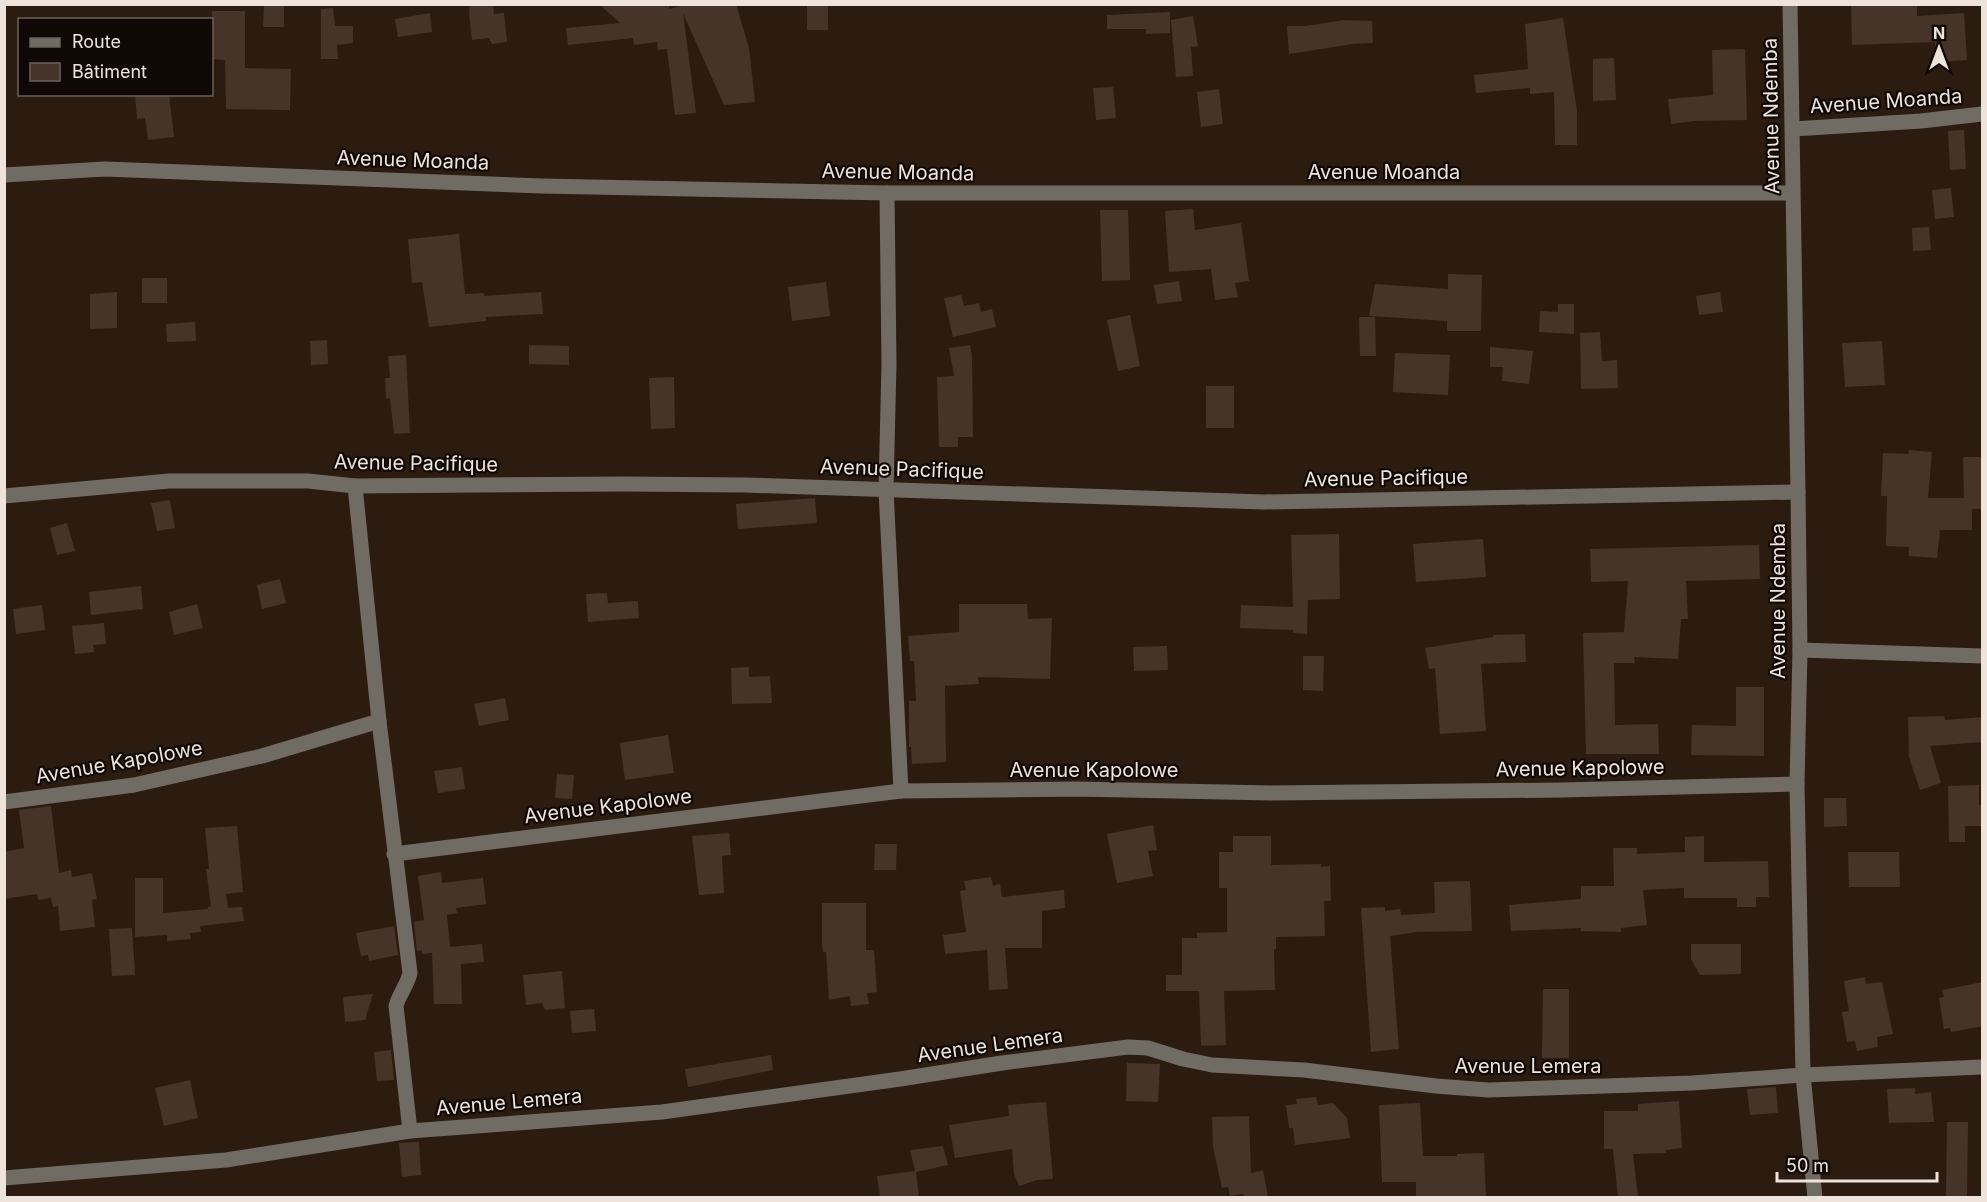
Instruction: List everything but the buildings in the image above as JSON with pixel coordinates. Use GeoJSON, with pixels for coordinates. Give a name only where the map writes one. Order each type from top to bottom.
{"type":"FeatureCollection","features":[{"type":"Feature","properties":{"kind":"street","name":"Avenue Ndemba"},"geometry":{"type":"LineString","coordinates":[[1790,4],[1800,650],[1797,784],[1803,1075],[1815,1197]]}},
{"type":"Feature","properties":{"kind":"street","name":"Avenue Moanda"},"geometry":{"type":"LineString","coordinates":[[1792,129],[1921,121],[1983,114]]}},
{"type":"Feature","properties":{"kind":"street","name":"Avenue Moanda"},"geometry":{"type":"LineString","coordinates":[[4,175],[105,169],[543,186],[887,194],[1792,194]]}},
{"type":"Feature","properties":{"kind":"street"},"geometry":{"type":"LineString","coordinates":[[887,194],[889,363],[886,490],[901,791]]}},
{"type":"Feature","properties":{"kind":"street","name":"Avenue Pacifique"},"geometry":{"type":"LineString","coordinates":[[4,496],[169,481],[308,481],[355,486],[745,485],[1264,502],[1798,492]]}},
{"type":"Feature","properties":{"kind":"street"},"geometry":{"type":"LineString","coordinates":[[355,486],[379,721],[410,974],[406,986],[399,994],[396,1006],[410,1131]]}},
{"type":"Feature","properties":{"kind":"street"},"geometry":{"type":"LineString","coordinates":[[1800,650],[1983,657]]}},
{"type":"Feature","properties":{"kind":"street","name":"Avenue Kapolowe"},"geometry":{"type":"LineString","coordinates":[[4,802],[134,785],[262,756],[379,721]]}},
{"type":"Feature","properties":{"kind":"street","name":"Avenue Kapolowe"},"geometry":{"type":"LineString","coordinates":[[394,854],[901,791],[1077,789],[1271,794],[1797,784]]}},
{"type":"Feature","properties":{"kind":"street","name":"Avenue Lemera"},"geometry":{"type":"LineString","coordinates":[[4,1178],[226,1161],[410,1131],[662,1112],[1128,1047],[1148,1048],[1212,1065],[1305,1070],[1488,1090],[1692,1083],[1803,1075],[1983,1067]]}}]}
